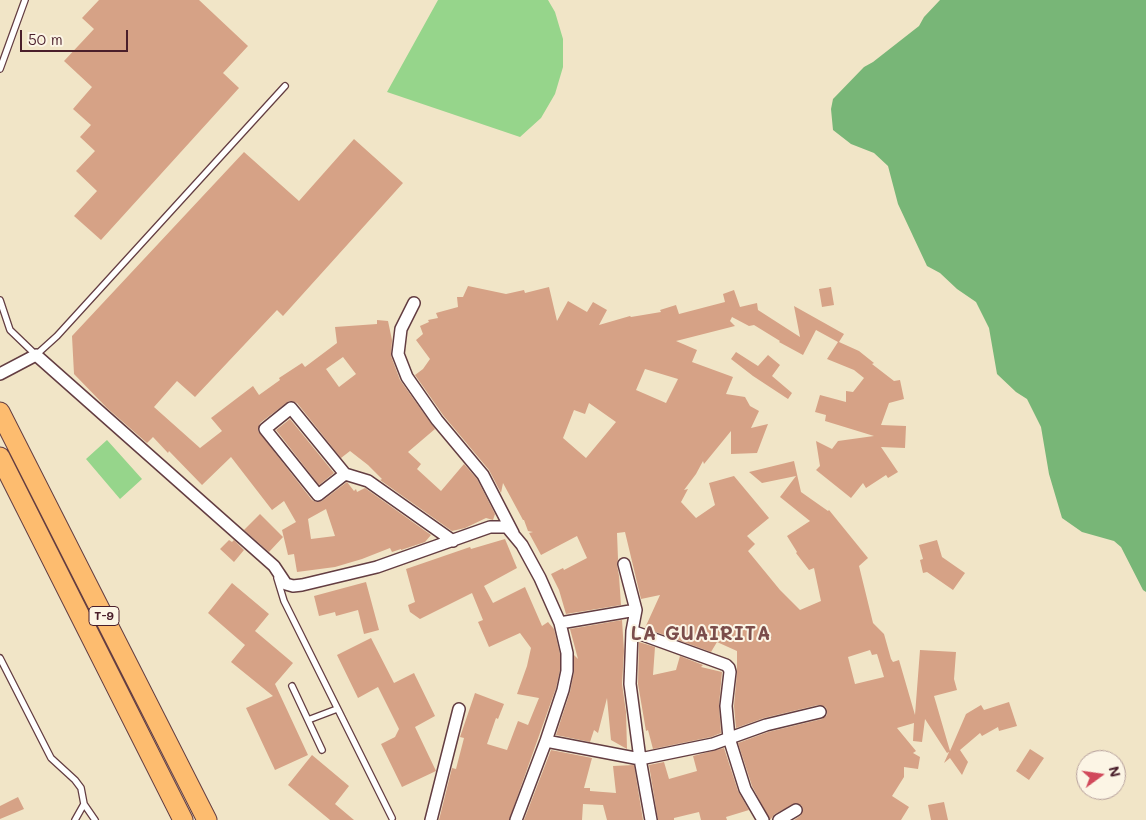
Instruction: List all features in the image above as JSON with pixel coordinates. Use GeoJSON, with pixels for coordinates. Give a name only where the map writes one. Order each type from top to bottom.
{"type":"FeatureCollection","features":[{"type":"Feature","properties":{"kind":"highway","name":"T-9"},"geometry":{"type":"LineString","coordinates":[[0,412],[208,820]]}},
{"type":"Feature","properties":{"kind":"highway","name":"T-9"},"geometry":{"type":"LineString","coordinates":[[0,457],[182,820]]}},
{"type":"Feature","properties":{"kind":"street"},"geometry":{"type":"LineString","coordinates":[[414,303],[401,329],[398,354],[407,377],[437,420],[483,475],[540,578],[560,623],[567,653],[563,690],[516,820]]}},
{"type":"Feature","properties":{"kind":"street"},"geometry":{"type":"LineString","coordinates":[[0,374],[36,354],[274,566],[286,584],[293,586],[302,585],[377,567],[490,527],[507,527],[514,534]]}},
{"type":"Feature","properties":{"kind":"street"},"geometry":{"type":"LineString","coordinates":[[345,474],[318,495],[265,429],[291,408],[345,474],[368,481],[453,541]]}},
{"type":"Feature","properties":{"kind":"street"},"geometry":{"type":"LineString","coordinates":[[624,564],[636,610],[632,631],[630,684],[640,759],[652,820]]}},
{"type":"Feature","properties":{"kind":"street"},"geometry":{"type":"LineString","coordinates":[[560,623],[636,610]]}},
{"type":"Feature","properties":{"kind":"street"},"geometry":{"type":"LineString","coordinates":[[632,631],[726,665],[729,668],[726,706],[729,738],[745,789],[763,820]]}},
{"type":"Feature","properties":{"kind":"street"},"geometry":{"type":"LineString","coordinates":[[430,820],[459,709]]}},
{"type":"Feature","properties":{"kind":"street"},"geometry":{"type":"LineString","coordinates":[[546,741],[640,759],[713,744],[766,725],[820,712]]}},
{"type":"Feature","properties":{"kind":"street"},"geometry":{"type":"LineString","coordinates":[[779,820],[796,810]]}},
{"type":"Feature","properties":{"kind":"lane"},"geometry":{"type":"LineString","coordinates":[[0,69],[25,0]]}},
{"type":"Feature","properties":{"kind":"lane"},"geometry":{"type":"LineString","coordinates":[[0,300],[10,330],[36,354],[64,328],[285,86]]}},
{"type":"Feature","properties":{"kind":"lane"},"geometry":{"type":"LineString","coordinates":[[274,566],[284,601],[392,818]]}},
{"type":"Feature","properties":{"kind":"lane"},"geometry":{"type":"LineString","coordinates":[[0,658],[48,753],[81,788],[84,804],[95,820]]}},
{"type":"Feature","properties":{"kind":"lane"},"geometry":{"type":"LineString","coordinates":[[292,686],[322,750]]}},
{"type":"Feature","properties":{"kind":"lane"},"geometry":{"type":"LineString","coordinates":[[308,720],[337,708]]}},
{"type":"Feature","properties":{"kind":"lane"},"geometry":{"type":"LineString","coordinates":[[75,820],[84,804]]}},
{"type":"Feature","properties":{"kind":"green space"},"geometry":{"type":"Polygon","coordinates":[[[438,0],[548,0],[555,12],[563,39],[563,67],[555,94],[541,118],[520,137],[387,92],[438,0]]]}},
{"type":"Feature","properties":{"kind":"green space"},"geometry":{"type":"Polygon","coordinates":[[[940,0],[1146,0],[1146,592],[1143,590],[1121,547],[1114,541],[1082,532],[1062,518],[1049,474],[1041,427],[1027,399],[1016,392],[997,374],[989,328],[976,302],[957,289],[940,273],[927,266],[898,204],[888,166],[874,153],[851,144],[833,130],[831,109],[833,99],[864,67],[919,26],[924,17],[940,0]]]}},
{"type":"Feature","properties":{"kind":"green space"},"geometry":{"type":"Polygon","coordinates":[[[107,440],[142,479],[120,499],[86,459],[107,440]]]}},
{"type":"Feature","properties":{"kind":"building"},"geometry":{"type":"Polygon","coordinates":[[[99,0],[199,0],[248,46],[223,73],[239,88],[101,240],[74,216],[97,191],[76,171],[95,151],[80,137],[91,125],[73,109],[92,87],[64,61],[94,29],[82,18],[99,0]]]}},
{"type":"Feature","properties":{"kind":"building"},"geometry":{"type":"Polygon","coordinates":[[[354,139],[403,183],[283,316],[277,310],[195,397],[177,381],[154,407],[200,448],[222,431],[211,418],[253,386],[259,395],[280,380],[279,378],[302,363],[305,367],[337,343],[335,327],[377,324],[377,320],[388,321],[392,340],[391,356],[400,380],[435,429],[408,452],[421,464],[417,469],[441,491],[464,464],[477,479],[495,514],[493,520],[486,518],[465,528],[452,531],[380,480],[382,479],[368,465],[350,451],[341,458],[297,403],[289,401],[260,423],[258,431],[312,500],[316,502],[322,501],[347,482],[357,492],[365,488],[431,535],[425,542],[401,550],[392,552],[390,548],[335,567],[297,572],[294,554],[288,555],[282,530],[296,522],[284,501],[272,510],[231,457],[202,485],[153,437],[147,443],[107,408],[74,374],[72,336],[244,152],[299,201],[354,139]],[[343,357],[326,369],[339,387],[356,374],[343,357]],[[326,509],[308,519],[311,539],[335,536],[326,509]]]}},
{"type":"Feature","properties":{"kind":"building"},"geometry":{"type":"Polygon","coordinates":[[[468,286],[506,294],[524,290],[525,293],[549,287],[557,321],[568,301],[587,312],[593,302],[607,310],[599,325],[630,316],[661,312],[660,310],[676,305],[679,314],[725,302],[723,294],[734,290],[740,307],[757,303],[758,310],[800,337],[794,306],[844,334],[839,342],[859,351],[894,381],[900,380],[904,399],[889,403],[881,425],[906,426],[905,448],[881,447],[898,472],[888,478],[886,475],[866,488],[863,483],[851,498],[816,470],[820,466],[816,441],[832,449],[838,441],[874,436],[825,421],[826,415],[815,412],[820,395],[846,402],[846,391],[853,392],[864,378],[854,370],[827,359],[838,342],[816,330],[803,355],[754,325],[749,326],[732,317],[730,321],[735,326],[676,341],[697,350],[692,362],[733,377],[726,394],[745,397],[750,406],[759,411],[751,428],[768,424],[757,453],[731,454],[731,431],[704,464],[703,461],[684,490],[688,489],[681,502],[696,518],[715,505],[709,483],[734,476],[769,518],[747,536],[755,544],[748,551],[780,590],[800,610],[821,601],[814,568],[809,570],[796,553],[787,536],[810,521],[780,497],[796,476],[762,483],[749,472],[794,461],[801,492],[829,510],[868,558],[859,566],[873,623],[884,634],[893,662],[899,660],[915,715],[920,650],[956,652],[954,679],[957,690],[934,696],[950,751],[966,714],[981,705],[984,710],[1009,702],[1017,726],[999,731],[998,727],[982,736],[980,733],[960,750],[968,762],[962,775],[950,758],[944,763],[949,752],[947,753],[925,719],[922,742],[913,741],[914,723],[897,728],[916,751],[913,753],[920,757],[918,769],[904,767],[904,777],[892,796],[909,807],[901,820],[794,820],[800,816],[803,810],[802,806],[796,803],[775,814],[770,820],[752,786],[738,743],[768,732],[822,719],[827,715],[826,707],[818,705],[764,718],[736,728],[734,706],[737,651],[717,642],[711,652],[645,628],[660,595],[641,599],[625,532],[617,533],[617,565],[621,605],[566,614],[559,590],[551,574],[563,568],[564,570],[587,558],[577,536],[541,555],[529,533],[533,532],[528,531],[524,520],[503,483],[501,493],[489,470],[443,415],[415,375],[423,369],[430,359],[416,340],[423,334],[420,326],[429,322],[428,320],[438,318],[436,313],[458,307],[457,297],[463,297],[468,286]],[[645,369],[636,390],[666,403],[678,379],[645,369]],[[589,403],[585,414],[574,410],[563,438],[586,458],[616,422],[589,403]],[[870,650],[848,657],[855,684],[884,677],[877,654],[872,655],[870,650]]]}},
{"type":"Feature","properties":{"kind":"building"},"geometry":{"type":"Polygon","coordinates":[[[831,287],[834,305],[822,307],[819,289],[831,287]]]}},
{"type":"Feature","properties":{"kind":"building"},"geometry":{"type":"Polygon","coordinates":[[[736,352],[758,366],[768,355],[780,365],[772,376],[792,393],[788,399],[731,359],[736,352]]]}},
{"type":"Feature","properties":{"kind":"building"},"geometry":{"type":"Polygon","coordinates":[[[290,419],[334,473],[319,485],[276,430],[290,419]]]}},
{"type":"Feature","properties":{"kind":"building"},"geometry":{"type":"Polygon","coordinates":[[[260,514],[283,537],[269,552],[244,530],[260,514]]]}},
{"type":"Feature","properties":{"kind":"building"},"geometry":{"type":"Polygon","coordinates":[[[505,539],[517,568],[484,586],[493,603],[525,587],[542,626],[548,622],[554,629],[560,654],[560,670],[556,688],[509,820],[439,820],[452,768],[456,769],[464,738],[460,737],[475,693],[504,704],[498,719],[496,718],[487,744],[507,750],[518,721],[528,725],[539,698],[517,694],[531,648],[520,633],[489,647],[478,622],[483,620],[472,593],[420,619],[410,612],[408,605],[415,602],[406,569],[470,547],[471,549],[505,539]]]}},
{"type":"Feature","properties":{"kind":"building"},"geometry":{"type":"Polygon","coordinates":[[[229,540],[232,542],[234,540],[244,550],[234,562],[220,549],[229,540]]]}},
{"type":"Feature","properties":{"kind":"building"},"geometry":{"type":"Polygon","coordinates":[[[937,540],[942,557],[965,573],[953,590],[927,572],[923,573],[920,560],[923,559],[919,545],[937,540]]]}},
{"type":"Feature","properties":{"kind":"building"},"geometry":{"type":"Polygon","coordinates":[[[366,582],[379,630],[364,634],[358,610],[336,616],[335,612],[319,616],[314,596],[366,582]]]}},
{"type":"Feature","properties":{"kind":"building"},"geometry":{"type":"Polygon","coordinates":[[[232,583],[269,614],[255,631],[293,663],[275,684],[308,755],[275,770],[246,708],[273,696],[231,662],[245,645],[208,613],[232,583]]]}},
{"type":"Feature","properties":{"kind":"building"},"geometry":{"type":"Polygon","coordinates":[[[622,620],[624,651],[622,684],[626,712],[627,749],[611,740],[607,698],[598,733],[594,730],[590,742],[556,735],[570,692],[574,672],[574,655],[578,659],[570,629],[622,620]]]}},
{"type":"Feature","properties":{"kind":"building"},"geometry":{"type":"Polygon","coordinates":[[[371,638],[394,683],[414,673],[435,716],[415,727],[436,771],[402,787],[381,744],[395,737],[399,729],[378,687],[358,698],[337,655],[371,638]]]}},
{"type":"Feature","properties":{"kind":"building"},"geometry":{"type":"Polygon","coordinates":[[[639,642],[655,647],[653,675],[676,670],[680,656],[703,665],[701,667],[722,672],[719,705],[721,733],[711,737],[653,749],[648,730],[646,731],[638,684],[639,642]]]}},
{"type":"Feature","properties":{"kind":"building"},"geometry":{"type":"Polygon","coordinates":[[[724,748],[738,791],[749,810],[726,817],[727,820],[701,820],[699,812],[674,818],[674,820],[658,820],[649,765],[664,762],[669,779],[697,771],[693,756],[724,748]]]}},
{"type":"Feature","properties":{"kind":"building"},"geometry":{"type":"Polygon","coordinates":[[[1030,749],[1044,758],[1029,780],[1016,771],[1030,749]]]}},
{"type":"Feature","properties":{"kind":"building"},"geometry":{"type":"Polygon","coordinates":[[[551,750],[592,758],[584,788],[590,788],[590,791],[616,793],[613,766],[634,765],[643,820],[607,820],[603,805],[583,804],[582,820],[524,820],[551,750]]]}},
{"type":"Feature","properties":{"kind":"building"},"geometry":{"type":"Polygon","coordinates":[[[312,755],[349,786],[335,804],[354,820],[330,820],[288,785],[312,755]]]}},
{"type":"Feature","properties":{"kind":"building"},"geometry":{"type":"Polygon","coordinates":[[[18,797],[24,809],[0,819],[0,806],[18,797]]]}},
{"type":"Feature","properties":{"kind":"building"},"geometry":{"type":"Polygon","coordinates":[[[944,802],[948,820],[931,820],[928,805],[944,802]]]}},
{"type":"Feature","properties":{"kind":"district","name":"LA GUAIRITA"},"geometry":{"type":"Point","coordinates":[701,634]}}]}
